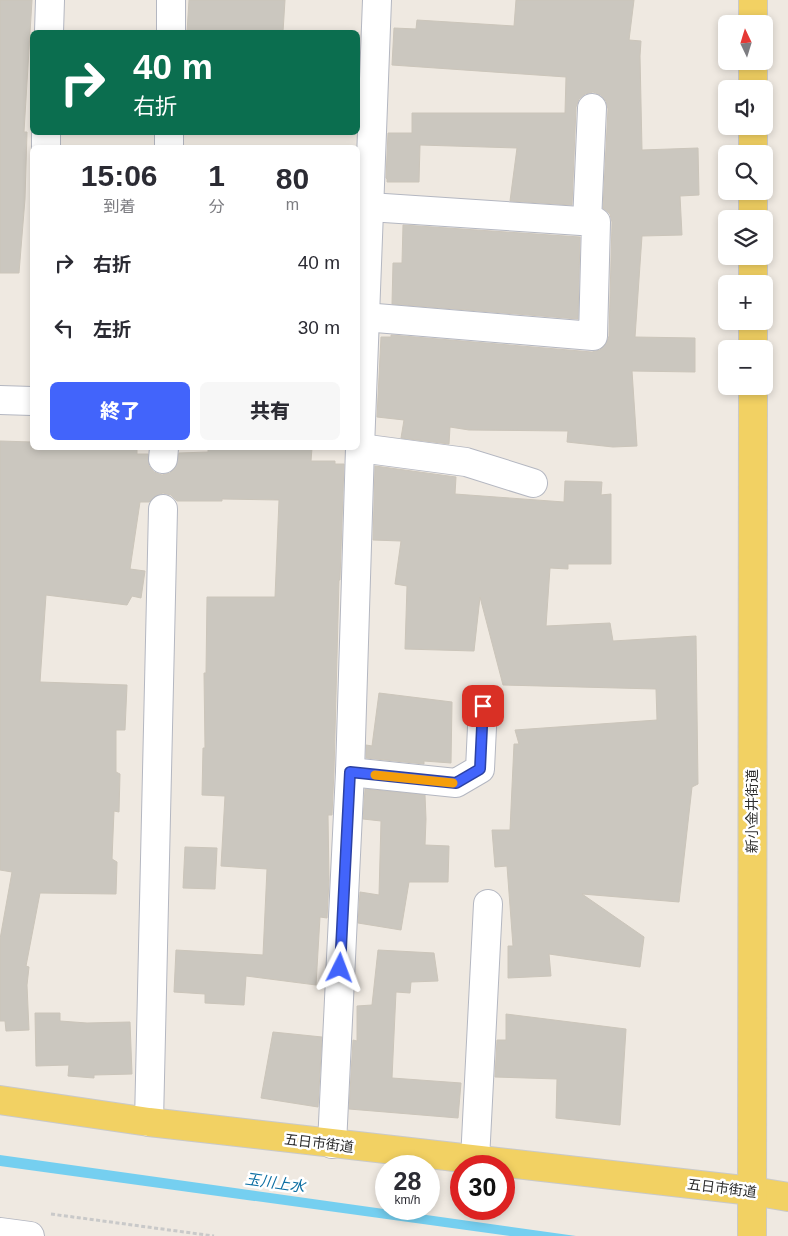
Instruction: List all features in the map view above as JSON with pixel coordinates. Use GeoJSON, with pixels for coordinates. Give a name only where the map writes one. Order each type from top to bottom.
{"type":"FeatureCollection","features":[{"type":"Feature","properties":{"kind":"main road"},"geometry":{"type":"LineString","coordinates":[[753,0],[753,15]]}},
{"type":"Feature","properties":{"kind":"main road","name":"新小金井街道"},"geometry":{"type":"LineString","coordinates":[[752,1236],[753,395]]}},
{"type":"Feature","properties":{"kind":"main road","name":"五日市街道"},"geometry":{"type":"LineString","coordinates":[[0,1100],[149,1122],[450,1157]]}},
{"type":"Feature","properties":{"kind":"main road","name":"五日市街道"},"geometry":{"type":"LineString","coordinates":[[515,1164],[752,1191],[788,1197]]}},
{"type":"Feature","properties":{"kind":"street"},"geometry":{"type":"LineString","coordinates":[[49,30],[50,0]]}},
{"type":"Feature","properties":{"kind":"street"},"geometry":{"type":"LineString","coordinates":[[171,0],[171,30]]}},
{"type":"Feature","properties":{"kind":"street"},"geometry":{"type":"LineString","coordinates":[[377,0],[360,448],[466,462],[533,483]]}},
{"type":"Feature","properties":{"kind":"street"},"geometry":{"type":"LineString","coordinates":[[588,222],[592,108]]}},
{"type":"Feature","properties":{"kind":"street"},"geometry":{"type":"LineString","coordinates":[[364,317],[593,336],[596,222],[369,207]]}},
{"type":"Feature","properties":{"kind":"street"},"geometry":{"type":"LineString","coordinates":[[0,400],[30,401]]}},
{"type":"Feature","properties":{"kind":"street"},"geometry":{"type":"LineString","coordinates":[[332,1144],[350,772],[360,450]]}},
{"type":"Feature","properties":{"kind":"street"},"geometry":{"type":"LineString","coordinates":[[149,1122],[163,509]]}},
{"type":"Feature","properties":{"kind":"street"},"geometry":{"type":"LineString","coordinates":[[350,772],[456,783],[480,769],[483,706]]}},
{"type":"Feature","properties":{"kind":"street"},"geometry":{"type":"LineString","coordinates":[[475,1155],[488,904]]}},
{"type":"Feature","properties":{"kind":"street"},"geometry":{"type":"LineString","coordinates":[[0,1232],[30,1236]]}},
{"type":"Feature","properties":{"kind":"path"},"geometry":{"type":"LineString","coordinates":[[49,1214],[214,1236]]}},
{"type":"Feature","properties":{"kind":"water"},"geometry":{"type":"Polygon","coordinates":[[[0,1155],[375,1208],[375,1217],[0,1166],[0,1155]]]}},
{"type":"Feature","properties":{"kind":"water"},"geometry":{"type":"Polygon","coordinates":[[[440,1217],[450,1218],[450,1220],[462,1220],[576,1236],[510,1236],[393,1220],[440,1220],[440,1217]]]}},
{"type":"Feature","properties":{"kind":"building"},"geometry":{"type":"Polygon","coordinates":[[[0,0],[32,0],[24,132],[27,132],[25,199],[19,273],[0,273],[0,0]]]}},
{"type":"Feature","properties":{"kind":"building"},"geometry":{"type":"Polygon","coordinates":[[[189,0],[285,0],[283,30],[187,30],[189,0]]]}},
{"type":"Feature","properties":{"kind":"building"},"geometry":{"type":"Polygon","coordinates":[[[516,0],[634,0],[629,40],[641,41],[642,150],[698,148],[699,195],[680,196],[682,235],[642,236],[635,337],[695,338],[695,372],[632,371],[637,446],[613,447],[567,442],[568,431],[469,430],[450,427],[449,444],[401,438],[404,420],[377,417],[381,337],[391,337],[391,335],[592,352],[600,350],[606,344],[609,336],[612,222],[610,214],[603,208],[608,109],[606,101],[601,95],[593,92],[585,94],[579,99],[576,107],[572,205],[510,201],[517,148],[420,145],[419,182],[387,182],[388,133],[412,133],[412,113],[565,113],[566,77],[392,65],[394,28],[416,29],[417,20],[514,26],[516,0]]]}},
{"type":"Feature","properties":{"kind":"building"},"geometry":{"type":"Polygon","coordinates":[[[403,225],[580,237],[578,319],[392,304],[393,263],[402,263],[403,225]]]}},
{"type":"Feature","properties":{"kind":"building"},"geometry":{"type":"Polygon","coordinates":[[[0,441],[30,442],[30,450],[137,450],[137,454],[148,454],[149,466],[154,472],[162,475],[170,473],[175,468],[179,453],[208,452],[208,450],[312,450],[311,461],[335,461],[335,464],[344,464],[332,815],[328,815],[329,880],[327,918],[320,917],[316,985],[246,976],[244,1005],[205,1003],[205,994],[174,992],[176,950],[263,955],[267,869],[221,866],[225,796],[202,795],[203,748],[205,748],[204,673],[206,673],[207,597],[275,597],[279,500],[222,499],[222,501],[177,501],[171,495],[163,493],[155,496],[149,502],[140,502],[130,569],[145,571],[141,598],[132,596],[127,605],[46,595],[40,682],[127,685],[125,730],[116,730],[116,772],[120,774],[119,812],[114,811],[112,859],[117,862],[116,894],[40,893],[26,966],[29,967],[27,985],[29,1030],[6,1031],[5,1021],[0,1021],[0,939],[12,872],[0,870],[0,441]]]}},
{"type":"Feature","properties":{"kind":"building"},"geometry":{"type":"Polygon","coordinates":[[[375,466],[456,477],[455,494],[564,502],[565,481],[602,482],[601,495],[611,494],[611,564],[568,564],[568,569],[550,568],[546,626],[610,623],[613,641],[696,636],[698,784],[692,787],[679,902],[582,894],[644,937],[640,967],[549,954],[551,976],[508,978],[508,946],[513,946],[507,866],[495,867],[492,830],[510,830],[514,744],[519,744],[515,730],[657,720],[656,689],[503,685],[480,597],[474,651],[405,649],[407,586],[395,584],[401,541],[373,540],[375,466]]]}},
{"type":"Feature","properties":{"kind":"building"},"geometry":{"type":"Polygon","coordinates":[[[379,693],[452,702],[451,763],[424,761],[424,764],[366,758],[366,745],[372,746],[379,693]]]}},
{"type":"Feature","properties":{"kind":"building"},"geometry":{"type":"Polygon","coordinates":[[[365,789],[425,795],[425,845],[449,846],[448,882],[409,882],[401,930],[358,923],[360,892],[379,895],[381,821],[363,819],[365,789]]]}},
{"type":"Feature","properties":{"kind":"building"},"geometry":{"type":"Polygon","coordinates":[[[185,847],[217,848],[215,889],[183,888],[185,847]]]}},
{"type":"Feature","properties":{"kind":"building"},"geometry":{"type":"Polygon","coordinates":[[[378,950],[434,953],[438,981],[411,982],[410,993],[396,992],[392,1078],[461,1083],[458,1118],[349,1109],[353,1040],[357,1041],[357,1006],[372,1005],[378,950]]]}},
{"type":"Feature","properties":{"kind":"building"},"geometry":{"type":"Polygon","coordinates":[[[35,1013],[60,1013],[60,1021],[87,1023],[130,1022],[132,1074],[94,1075],[94,1078],[68,1076],[69,1065],[36,1066],[35,1013]]]}},
{"type":"Feature","properties":{"kind":"building"},"geometry":{"type":"Polygon","coordinates":[[[506,1014],[626,1029],[620,1125],[556,1118],[557,1079],[495,1077],[497,1040],[506,1040],[506,1014]]]}},
{"type":"Feature","properties":{"kind":"building"},"geometry":{"type":"Polygon","coordinates":[[[273,1032],[322,1037],[318,1107],[261,1098],[273,1032]]]}},
{"type":"Feature","properties":{"kind":"slow traffic"},"geometry":{"type":"LineString","coordinates":[[375,775],[453,783]]}},
{"type":"Feature","properties":{"kind":"route"},"geometry":{"type":"LineString","coordinates":[[340,968],[350,772],[456,783],[480,769],[483,706]]}},
{"type":"Feature","properties":{"kind":"water label","name":"玉川上水"},"geometry":{"type":"Point","coordinates":[275,1183]}}]}
